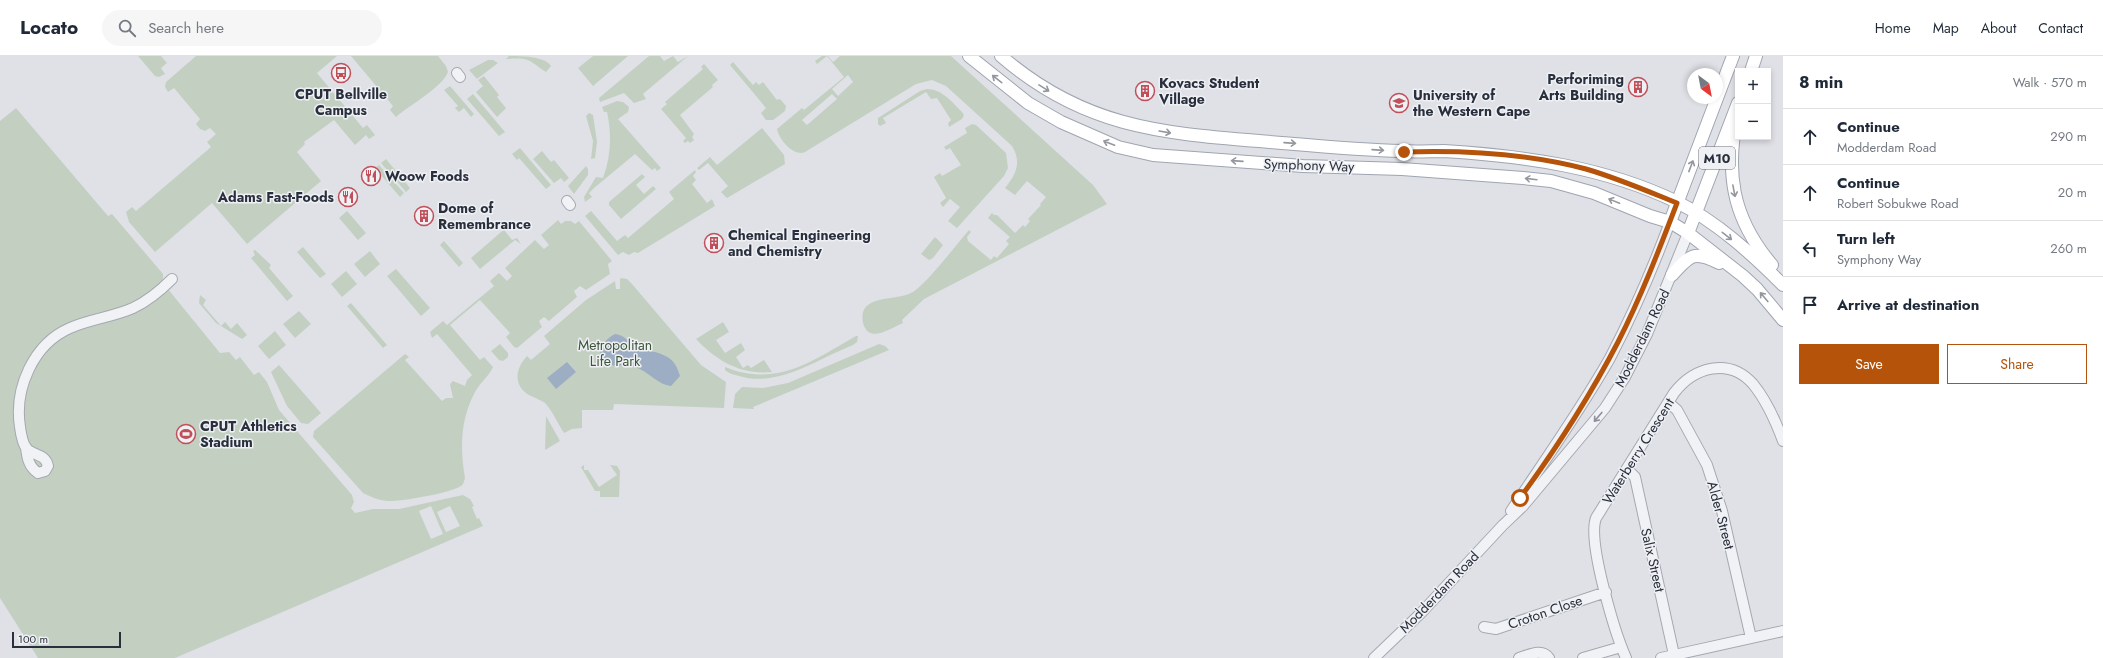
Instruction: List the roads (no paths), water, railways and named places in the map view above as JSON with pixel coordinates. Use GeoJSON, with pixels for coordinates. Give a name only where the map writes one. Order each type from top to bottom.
{"type":"FeatureCollection","features":[{"type":"Feature","properties":{"kind":"main road","name":"Symphony Way"},"geometry":{"type":"LineString","coordinates":[[969,56],[1028,103],[1061,122],[1111,144],[1139,152],[1153,155],[1303,166],[1402,169],[1551,182],[1594,193],[1650,216],[1670,222],[1688,233],[1743,276]]}},
{"type":"Feature","properties":{"kind":"main road","name":"Symphony Way"},"geometry":{"type":"LineString","coordinates":[[1001,56],[1034,82],[1068,101],[1102,116],[1140,127],[1174,134],[1404,152],[1443,151],[1533,160],[1567,165],[1602,174],[1677,203],[1695,214],[1740,246],[1783,285]]}},
{"type":"Feature","properties":{"kind":"main road","name":"M10"},"geometry":{"type":"LineString","coordinates":[[1723,82],[1733,56]]}},
{"type":"Feature","properties":{"kind":"main road"},"geometry":{"type":"LineString","coordinates":[[1751,68],[1756,56]]}},
{"type":"Feature","properties":{"kind":"main road","name":"M10"},"geometry":{"type":"LineString","coordinates":[[1670,222],[1715,104]]}},
{"type":"Feature","properties":{"kind":"main road","name":"M10"},"geometry":{"type":"LineString","coordinates":[[1688,233],[1738,104]]}},
{"type":"Feature","properties":{"kind":"main road"},"geometry":{"type":"LineString","coordinates":[[1735,129],[1731,152],[1731,170],[1735,197],[1743,220],[1754,242],[1783,279]]}},
{"type":"Feature","properties":{"kind":"main road"},"geometry":{"type":"LineString","coordinates":[[1672,275],[1686,260],[1695,255],[1708,257],[1743,276],[1757,289],[1783,320]]}},
{"type":"Feature","properties":{"kind":"street","name":"Modderdam Road"},"geometry":{"type":"LineString","coordinates":[[1503,525],[1554,449],[1609,358],[1638,299],[1670,222]]}},
{"type":"Feature","properties":{"kind":"street","name":"Modderdam Road"},"geometry":{"type":"LineString","coordinates":[[1374,658],[1405,628],[1538,489],[1606,408],[1628,371],[1647,334],[1688,233]]}},
{"type":"Feature","properties":{"kind":"street"},"geometry":{"type":"LineString","coordinates":[[26,447],[22,438],[19,417],[22,385],[33,363],[44,347],[69,328],[134,307],[150,298],[172,279]]}},
{"type":"Feature","properties":{"kind":"street","name":"Waterberry Crescent"},"geometry":{"type":"LineString","coordinates":[[1626,658],[1621,648],[1612,620],[1595,542],[1594,525],[1596,518],[1683,383],[1700,371],[1717,368],[1735,372],[1744,377],[1758,392],[1771,414],[1783,441]]}},
{"type":"Feature","properties":{"kind":"street","name":"Alder Street"},"geometry":{"type":"LineString","coordinates":[[1669,403],[1678,410],[1707,465],[1722,511],[1750,638]]}},
{"type":"Feature","properties":{"kind":"street","name":"Salix Street"},"geometry":{"type":"LineString","coordinates":[[1627,469],[1635,477],[1674,654]]}},
{"type":"Feature","properties":{"kind":"street","name":"Croton Close"},"geometry":{"type":"LineString","coordinates":[[1484,627],[1496,629],[1606,592]]}},
{"type":"Feature","properties":{"kind":"street"},"geometry":{"type":"LineString","coordinates":[[1661,658],[1783,631]]}},
{"type":"Feature","properties":{"kind":"street"},"geometry":{"type":"LineString","coordinates":[[1583,658],[1621,648]]}},
{"type":"Feature","properties":{"kind":"street"},"geometry":{"type":"LineString","coordinates":[[1519,658],[1539,653],[1545,654],[1549,658]]}},
{"type":"Feature","properties":{"kind":"water"},"geometry":{"type":"Polygon","coordinates":[[[615,334],[624,337],[636,346],[668,357],[677,368],[680,376],[671,386],[657,381],[635,367],[624,365],[616,366],[608,363],[600,353],[605,342],[615,334]]]}},
{"type":"Feature","properties":{"kind":"water"},"geometry":{"type":"Polygon","coordinates":[[[567,362],[576,372],[556,389],[547,378],[567,362]]]}},
{"type":"Feature","properties":{"kind":"place","name":"CPUT Bellville Campus"},"geometry":{"type":"Point","coordinates":[341,73]}},
{"type":"Feature","properties":{"kind":"place","name":"Perforiming Arts Building"},"geometry":{"type":"Point","coordinates":[1638,87]}},
{"type":"Feature","properties":{"kind":"place","name":"Kovacs Student Village"},"geometry":{"type":"Point","coordinates":[1145,91]}},
{"type":"Feature","properties":{"kind":"place","name":"University of the Western Cape"},"geometry":{"type":"Point","coordinates":[1399,103]}},
{"type":"Feature","properties":{"kind":"place","name":"Woow Foods"},"geometry":{"type":"Point","coordinates":[371,176]}},
{"type":"Feature","properties":{"kind":"place","name":"Adams Fast-Foods"},"geometry":{"type":"Point","coordinates":[348,197]}},
{"type":"Feature","properties":{"kind":"place","name":"Dome of Remembrance"},"geometry":{"type":"Point","coordinates":[424,216]}},
{"type":"Feature","properties":{"kind":"place","name":"Chemical Engineering and Chemistry"},"geometry":{"type":"Point","coordinates":[714,243]}},
{"type":"Feature","properties":{"kind":"place","name":"CPUT Athletics Stadium"},"geometry":{"type":"Point","coordinates":[186,434]}},
{"type":"Feature","properties":{"kind":"park label","name":"Metropolitan Life Park"},"geometry":{"type":"Point","coordinates":[615,354]}}]}
